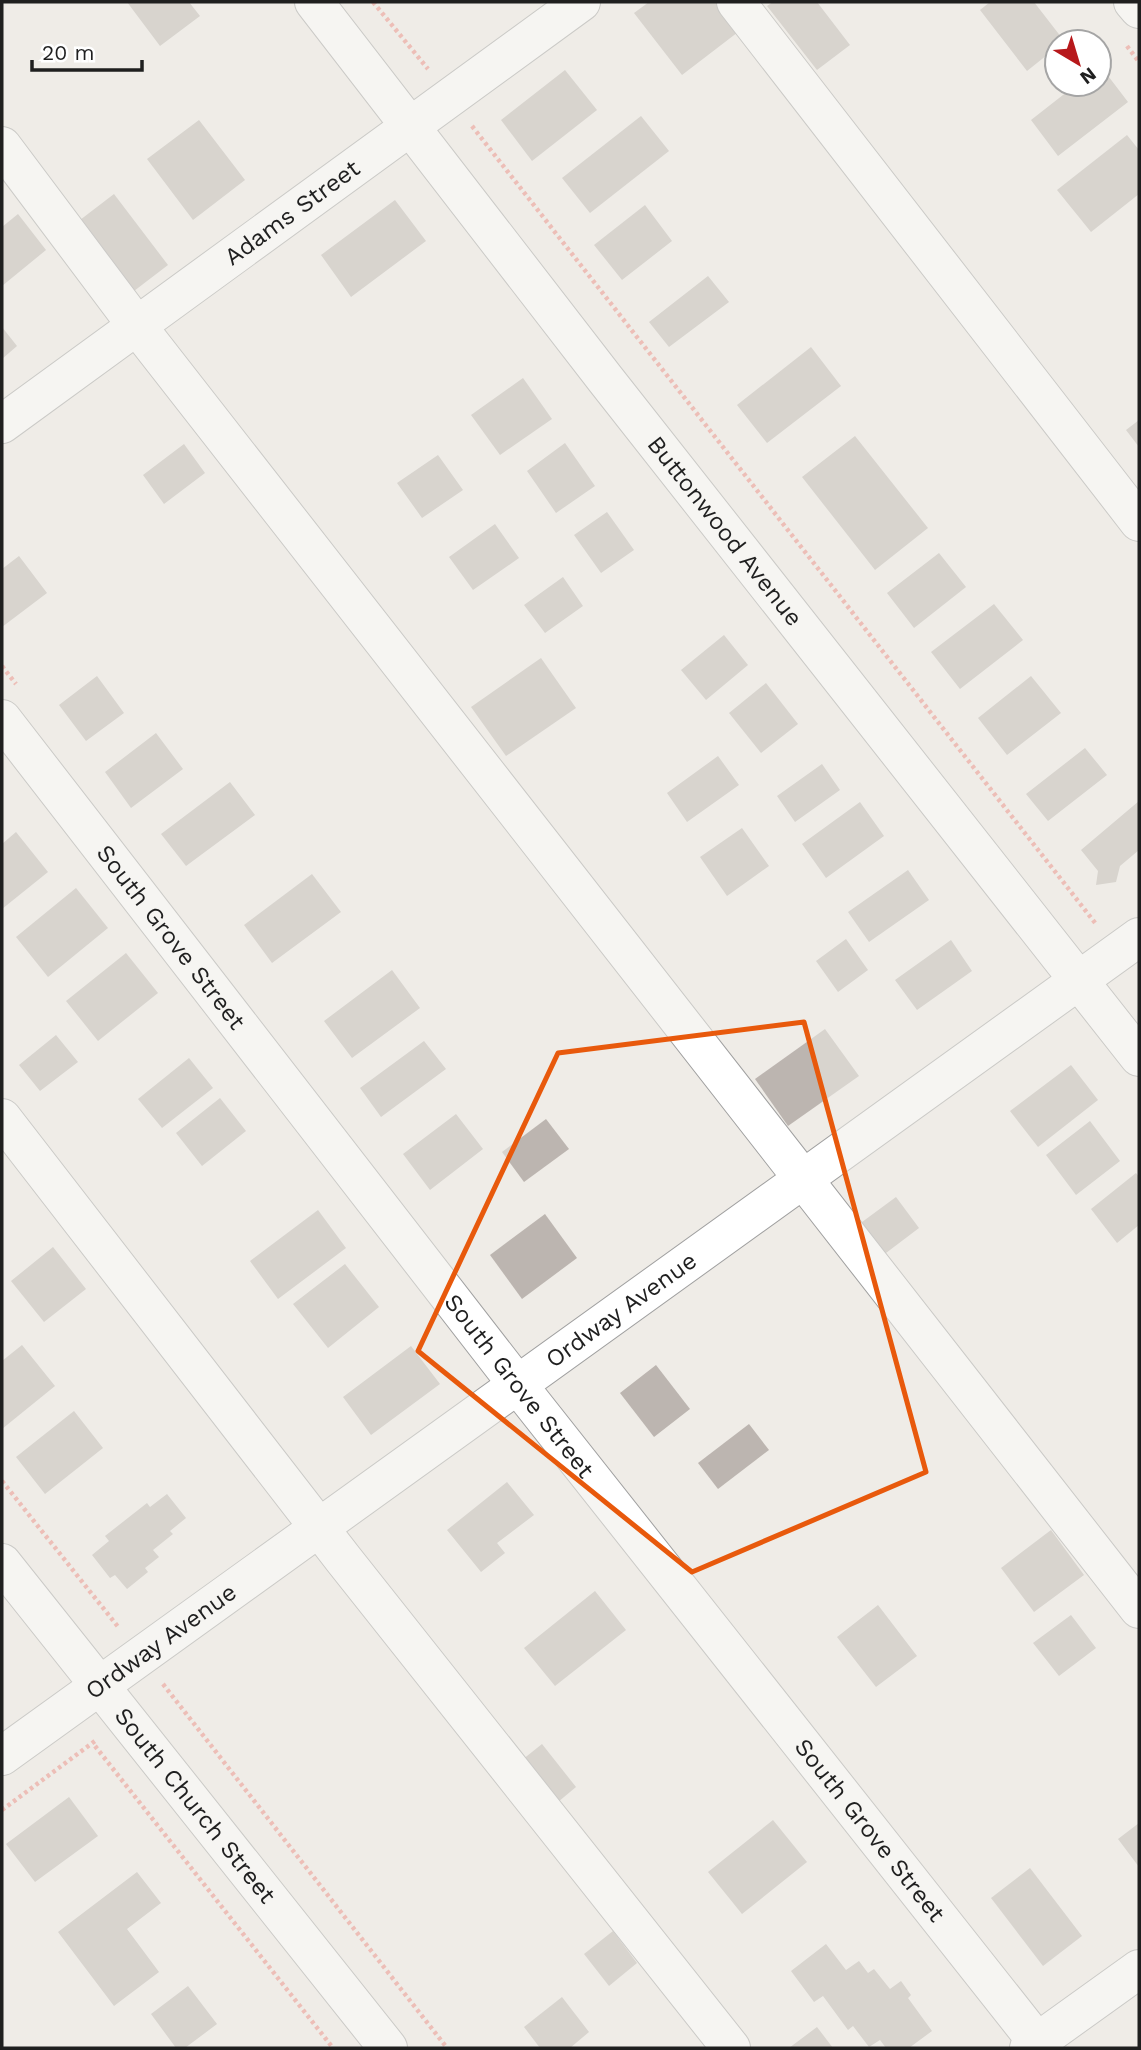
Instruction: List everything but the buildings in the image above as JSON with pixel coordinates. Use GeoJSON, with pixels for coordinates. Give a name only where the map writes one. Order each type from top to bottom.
{"type":"FeatureCollection","features":[{"type":"Feature","properties":{"kind":"street","name":"Buttonwood Avenue"},"geometry":{"type":"LineString","coordinates":[[314,2],[614,391],[1139,1057]]}},
{"type":"Feature","properties":{"kind":"street","name":"Adams Street"},"geometry":{"type":"LineString","coordinates":[[2,424],[581,2]]}},
{"type":"Feature","properties":{"kind":"street"},"geometry":{"type":"LineString","coordinates":[[736,2],[1139,522]]}},
{"type":"Feature","properties":{"kind":"street"},"geometry":{"type":"LineString","coordinates":[[1133,2],[1139,9]]}},
{"type":"Feature","properties":{"kind":"street"},"geometry":{"type":"LineString","coordinates":[[2,146],[137,326],[802,1181],[1139,1609]]}},
{"type":"Feature","properties":{"kind":"street","name":"South Grove Street"},"geometry":{"type":"LineString","coordinates":[[2,719],[517,1384],[1036,2046]]}},
{"type":"Feature","properties":{"kind":"street","name":"Ordway Avenue"},"geometry":{"type":"LineString","coordinates":[[2,1756],[1129,945]]}},
{"type":"Feature","properties":{"kind":"street"},"geometry":{"type":"LineString","coordinates":[[2,1118],[319,1527],[731,2048]]}},
{"type":"Feature","properties":{"kind":"street","name":"South Church Street"},"geometry":{"type":"LineString","coordinates":[[2,1563],[101,1684],[218,1838],[387,2048]]}},
{"type":"Feature","properties":{"kind":"street"},"geometry":{"type":"LineString","coordinates":[[1036,2046],[1139,1969]]}},
{"type":"Feature","properties":{"kind":"path"},"geometry":{"type":"LineString","coordinates":[[373,2],[1129,945]]}},
{"type":"Feature","properties":{"kind":"path"},"geometry":{"type":"LineString","coordinates":[[2,1481],[447,2048]]}},
{"type":"Feature","properties":{"kind":"path"},"geometry":{"type":"LineString","coordinates":[[66,1710],[333,2048]]}},
{"type":"Feature","properties":{"kind":"path"},"geometry":{"type":"LineString","coordinates":[[2,1810],[127,1718]]}},
{"type":"Feature","properties":{"kind":"highlighted area"},"geometry":{"type":"Polygon","coordinates":[[[804,1022],[926,1472],[692,1572],[418,1351],[558,1053],[804,1022]]]}}]}
